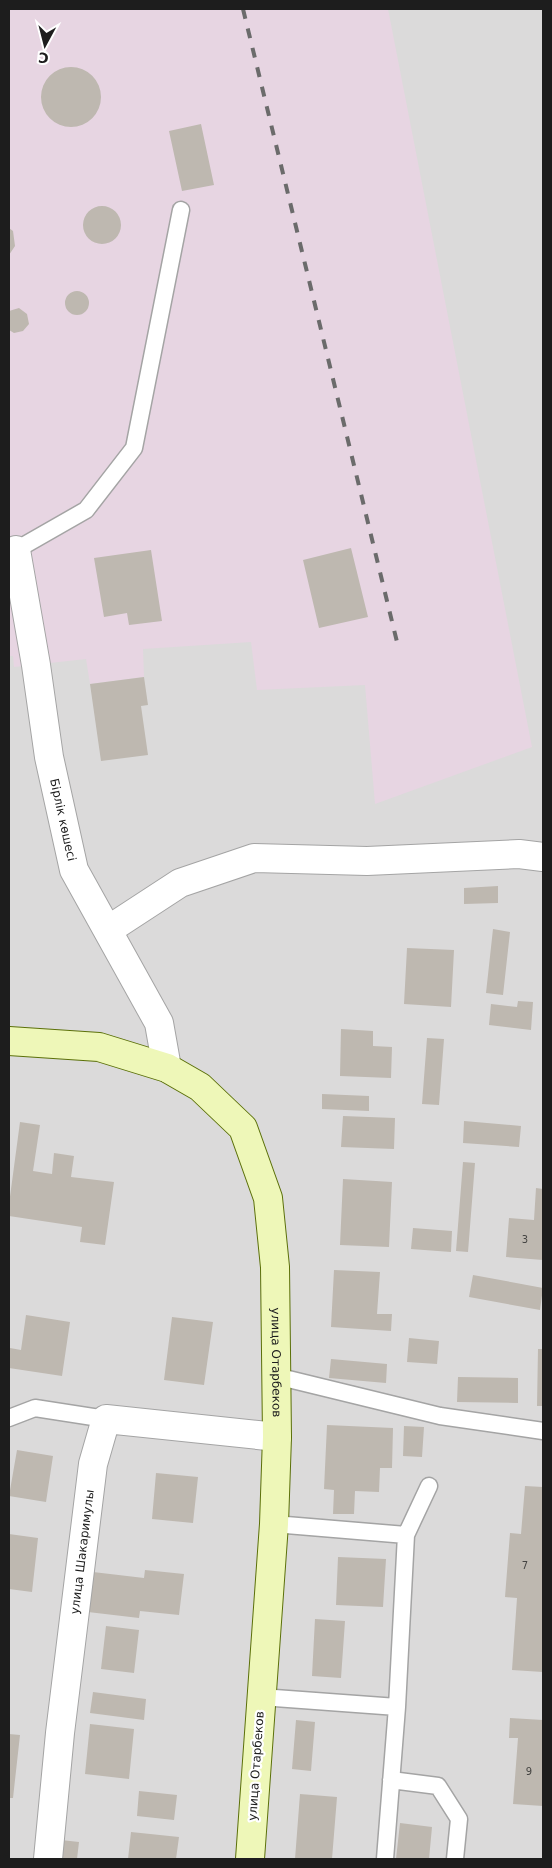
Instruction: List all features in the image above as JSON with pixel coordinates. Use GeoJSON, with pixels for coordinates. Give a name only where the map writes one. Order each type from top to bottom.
{"type":"FeatureCollection","features":[{"type":"Feature","properties":{"kind":"main road","name":"улица Отарбеков"},"geometry":{"type":"LineString","coordinates":[[9,1041],[99,1047],[167,1068],[200,1087],[243,1128],[268,1198],[275,1268],[277,1437],[274,1524],[250,1859]]}},
{"type":"Feature","properties":{"kind":"street","name":"Бірлік көшесі"},"geometry":{"type":"LineString","coordinates":[[13,551],[36,664],[49,757],[74,870],[159,1023],[167,1068]]}},
{"type":"Feature","properties":{"kind":"street"},"geometry":{"type":"LineString","coordinates":[[108,930],[180,883],[254,858],[367,861],[519,854],[543,857]]}},
{"type":"Feature","properties":{"kind":"street"},"geometry":{"type":"LineString","coordinates":[[106,1419],[277,1437]]}},
{"type":"Feature","properties":{"kind":"street","name":"улица Шакаримулы"},"geometry":{"type":"LineString","coordinates":[[48,1859],[60,1733],[93,1464],[106,1419]]}},
{"type":"Feature","properties":{"kind":"lane"},"geometry":{"type":"LineString","coordinates":[[13,551],[86,510],[134,448],[181,210]]}},
{"type":"Feature","properties":{"kind":"lane"},"geometry":{"type":"LineString","coordinates":[[276,1376],[440,1416],[543,1431]]}},
{"type":"Feature","properties":{"kind":"lane"},"geometry":{"type":"LineString","coordinates":[[9,1418],[35,1408],[106,1419]]}},
{"type":"Feature","properties":{"kind":"lane"},"geometry":{"type":"LineString","coordinates":[[385,1859],[397,1706],[406,1535],[429,1486]]}},
{"type":"Feature","properties":{"kind":"lane"},"geometry":{"type":"LineString","coordinates":[[274,1524],[406,1535]]}},
{"type":"Feature","properties":{"kind":"lane"},"geometry":{"type":"LineString","coordinates":[[261,1697],[397,1706]]}},
{"type":"Feature","properties":{"kind":"lane"},"geometry":{"type":"LineString","coordinates":[[391,1780],[438,1786],[459,1819],[455,1859]]}},
{"type":"Feature","properties":{"kind":"shaded area"},"geometry":{"type":"Polygon","coordinates":[[[9,9],[543,9],[543,1859],[9,1859],[9,9]]]}},
{"type":"Feature","properties":{"kind":"shaded area"},"geometry":{"type":"Polygon","coordinates":[[[9,9],[388,9],[532,747],[375,804],[365,685],[257,690],[251,642],[143,649],[144,677],[90,684],[86,659],[14,667],[13,656],[9,656],[9,9]]]}},
{"type":"Feature","properties":{"kind":"building"},"geometry":{"type":"Polygon","coordinates":[[[71,67],[88,72],[96,80],[101,97],[96,114],[88,122],[71,127],[54,122],[46,114],[41,97],[46,80],[54,72],[71,67]]]}},
{"type":"Feature","properties":{"kind":"building"},"geometry":{"type":"Polygon","coordinates":[[[201,124],[214,185],[182,191],[169,131],[201,124]]]}},
{"type":"Feature","properties":{"kind":"building"},"geometry":{"type":"Polygon","coordinates":[[[102,206],[109,207],[115,212],[120,218],[120,232],[115,238],[109,243],[102,244],[95,243],[89,238],[84,232],[83,225],[84,218],[89,212],[95,207],[102,206]]]}},
{"type":"Feature","properties":{"kind":"building"},"geometry":{"type":"Polygon","coordinates":[[[9,228],[13,231],[15,246],[9,255],[9,228]]]}},
{"type":"Feature","properties":{"kind":"building"},"geometry":{"type":"Polygon","coordinates":[[[77,291],[86,294],[89,303],[86,312],[77,315],[68,312],[65,303],[68,294],[77,291]]]}},
{"type":"Feature","properties":{"kind":"building"},"geometry":{"type":"Polygon","coordinates":[[[19,308],[27,314],[29,324],[23,331],[14,333],[9,330],[9,311],[19,308]]]}},
{"type":"Feature","properties":{"kind":"building"},"geometry":{"type":"Polygon","coordinates":[[[351,548],[368,617],[319,628],[303,560],[351,548]]]}},
{"type":"Feature","properties":{"kind":"building"},"geometry":{"type":"Polygon","coordinates":[[[151,550],[162,621],[129,625],[127,613],[104,617],[94,558],[151,550]]]}},
{"type":"Feature","properties":{"kind":"building"},"geometry":{"type":"Polygon","coordinates":[[[144,677],[148,705],[141,706],[148,755],[101,761],[90,684],[144,677]]]}},
{"type":"Feature","properties":{"kind":"building"},"geometry":{"type":"Polygon","coordinates":[[[498,886],[498,903],[464,904],[464,888],[498,886]]]}},
{"type":"Feature","properties":{"kind":"building"},"geometry":{"type":"Polygon","coordinates":[[[493,929],[510,932],[503,995],[486,993],[493,929]]]}},
{"type":"Feature","properties":{"kind":"building"},"geometry":{"type":"Polygon","coordinates":[[[407,948],[454,950],[451,1007],[404,1004],[407,948]]]}},
{"type":"Feature","properties":{"kind":"building"},"geometry":{"type":"Polygon","coordinates":[[[518,1001],[533,1002],[531,1030],[489,1025],[491,1004],[517,1007],[518,1001]]]}},
{"type":"Feature","properties":{"kind":"building"},"geometry":{"type":"Polygon","coordinates":[[[341,1029],[373,1031],[373,1046],[392,1047],[391,1078],[340,1076],[341,1029]]]}},
{"type":"Feature","properties":{"kind":"building"},"geometry":{"type":"Polygon","coordinates":[[[427,1038],[444,1039],[439,1105],[422,1104],[427,1038]]]}},
{"type":"Feature","properties":{"kind":"building"},"geometry":{"type":"Polygon","coordinates":[[[322,1094],[369,1096],[369,1111],[322,1109],[322,1094]]]}},
{"type":"Feature","properties":{"kind":"building"},"geometry":{"type":"Polygon","coordinates":[[[343,1116],[395,1118],[394,1149],[341,1147],[343,1116]]]}},
{"type":"Feature","properties":{"kind":"building"},"geometry":{"type":"Polygon","coordinates":[[[464,1121],[521,1126],[519,1147],[463,1143],[464,1121]]]}},
{"type":"Feature","properties":{"kind":"building"},"geometry":{"type":"Polygon","coordinates":[[[20,1122],[40,1125],[33,1171],[52,1174],[54,1153],[74,1156],[71,1177],[114,1182],[105,1245],[80,1242],[82,1227],[9,1216],[20,1122]]]}},
{"type":"Feature","properties":{"kind":"building"},"geometry":{"type":"Polygon","coordinates":[[[463,1162],[475,1163],[468,1252],[456,1251],[463,1162]]]}},
{"type":"Feature","properties":{"kind":"building"},"geometry":{"type":"Polygon","coordinates":[[[343,1179],[392,1182],[389,1247],[340,1245],[343,1179]]]}},
{"type":"Feature","properties":{"kind":"building"},"geometry":{"type":"Polygon","coordinates":[[[536,1188],[543,1189],[543,1260],[506,1257],[509,1218],[534,1220],[536,1188]]]}},
{"type":"Feature","properties":{"kind":"building"},"geometry":{"type":"Polygon","coordinates":[[[413,1228],[452,1231],[451,1252],[411,1249],[413,1228]]]}},
{"type":"Feature","properties":{"kind":"building"},"geometry":{"type":"Polygon","coordinates":[[[334,1270],[380,1272],[377,1314],[392,1314],[391,1331],[331,1327],[334,1270]]]}},
{"type":"Feature","properties":{"kind":"building"},"geometry":{"type":"Polygon","coordinates":[[[473,1275],[543,1288],[540,1310],[469,1297],[473,1275]]]}},
{"type":"Feature","properties":{"kind":"building"},"geometry":{"type":"Polygon","coordinates":[[[26,1315],[70,1322],[62,1376],[9,1368],[10,1348],[21,1350],[26,1315]]]}},
{"type":"Feature","properties":{"kind":"building"},"geometry":{"type":"Polygon","coordinates":[[[172,1317],[213,1322],[204,1385],[164,1380],[172,1317]]]}},
{"type":"Feature","properties":{"kind":"building"},"geometry":{"type":"Polygon","coordinates":[[[409,1338],[439,1341],[437,1364],[407,1362],[409,1338]]]}},
{"type":"Feature","properties":{"kind":"building"},"geometry":{"type":"Polygon","coordinates":[[[538,1349],[543,1349],[543,1406],[537,1406],[538,1349]]]}},
{"type":"Feature","properties":{"kind":"building"},"geometry":{"type":"Polygon","coordinates":[[[331,1359],[387,1364],[386,1383],[329,1378],[331,1359]]]}},
{"type":"Feature","properties":{"kind":"building"},"geometry":{"type":"Polygon","coordinates":[[[458,1377],[518,1378],[518,1403],[457,1402],[458,1377]]]}},
{"type":"Feature","properties":{"kind":"building"},"geometry":{"type":"Polygon","coordinates":[[[327,1425],[393,1428],[392,1468],[380,1468],[379,1492],[355,1491],[354,1514],[333,1514],[334,1490],[324,1489],[327,1425]]]}},
{"type":"Feature","properties":{"kind":"building"},"geometry":{"type":"Polygon","coordinates":[[[404,1426],[424,1427],[422,1457],[403,1456],[404,1426]]]}},
{"type":"Feature","properties":{"kind":"building"},"geometry":{"type":"Polygon","coordinates":[[[17,1450],[53,1456],[46,1502],[9,1496],[17,1450]]]}},
{"type":"Feature","properties":{"kind":"building"},"geometry":{"type":"Polygon","coordinates":[[[156,1473],[198,1477],[193,1523],[152,1519],[156,1473]]]}},
{"type":"Feature","properties":{"kind":"building"},"geometry":{"type":"Polygon","coordinates":[[[525,1486],[543,1487],[543,1672],[512,1670],[517,1598],[505,1597],[510,1533],[521,1534],[525,1486]]]}},
{"type":"Feature","properties":{"kind":"building"},"geometry":{"type":"Polygon","coordinates":[[[9,1534],[38,1538],[32,1592],[9,1589],[9,1534]]]}},
{"type":"Feature","properties":{"kind":"building"},"geometry":{"type":"Polygon","coordinates":[[[338,1557],[386,1559],[383,1607],[336,1605],[338,1557]]]}},
{"type":"Feature","properties":{"kind":"building"},"geometry":{"type":"Polygon","coordinates":[[[145,1570],[184,1574],[179,1615],[140,1611],[139,1618],[88,1612],[93,1572],[144,1578],[145,1570]]]}},
{"type":"Feature","properties":{"kind":"building"},"geometry":{"type":"Polygon","coordinates":[[[315,1619],[345,1621],[341,1678],[312,1676],[315,1619]]]}},
{"type":"Feature","properties":{"kind":"building"},"geometry":{"type":"Polygon","coordinates":[[[106,1626],[139,1630],[134,1673],[101,1669],[106,1626]]]}},
{"type":"Feature","properties":{"kind":"building"},"geometry":{"type":"Polygon","coordinates":[[[93,1692],[146,1699],[144,1720],[90,1713],[93,1692]]]}},
{"type":"Feature","properties":{"kind":"building"},"geometry":{"type":"Polygon","coordinates":[[[510,1718],[543,1720],[543,1806],[513,1804],[518,1738],[509,1738],[510,1718]]]}},
{"type":"Feature","properties":{"kind":"building"},"geometry":{"type":"Polygon","coordinates":[[[296,1720],[315,1722],[311,1771],[292,1769],[296,1720]]]}},
{"type":"Feature","properties":{"kind":"building"},"geometry":{"type":"Polygon","coordinates":[[[90,1724],[134,1729],[129,1779],[85,1774],[90,1724]]]}},
{"type":"Feature","properties":{"kind":"building"},"geometry":{"type":"Polygon","coordinates":[[[9,1734],[20,1735],[13,1798],[9,1798],[9,1734]]]}},
{"type":"Feature","properties":{"kind":"building"},"geometry":{"type":"Polygon","coordinates":[[[139,1791],[177,1795],[174,1820],[137,1816],[139,1791]]]}},
{"type":"Feature","properties":{"kind":"building"},"geometry":{"type":"Polygon","coordinates":[[[300,1794],[337,1797],[332,1859],[295,1859],[300,1794]]]}},
{"type":"Feature","properties":{"kind":"building"},"geometry":{"type":"Polygon","coordinates":[[[400,1823],[432,1827],[429,1859],[396,1859],[400,1823]]]}},
{"type":"Feature","properties":{"kind":"building"},"geometry":{"type":"Polygon","coordinates":[[[131,1832],[179,1837],[176,1859],[128,1859],[131,1832]]]}},
{"type":"Feature","properties":{"kind":"building"},"geometry":{"type":"Polygon","coordinates":[[[61,1840],[79,1842],[77,1859],[59,1859],[61,1840]]]}},
{"type":"Feature","properties":{"kind":"railway"},"geometry":{"type":"LineString","coordinates":[[243,9],[397,642]]}}]}
